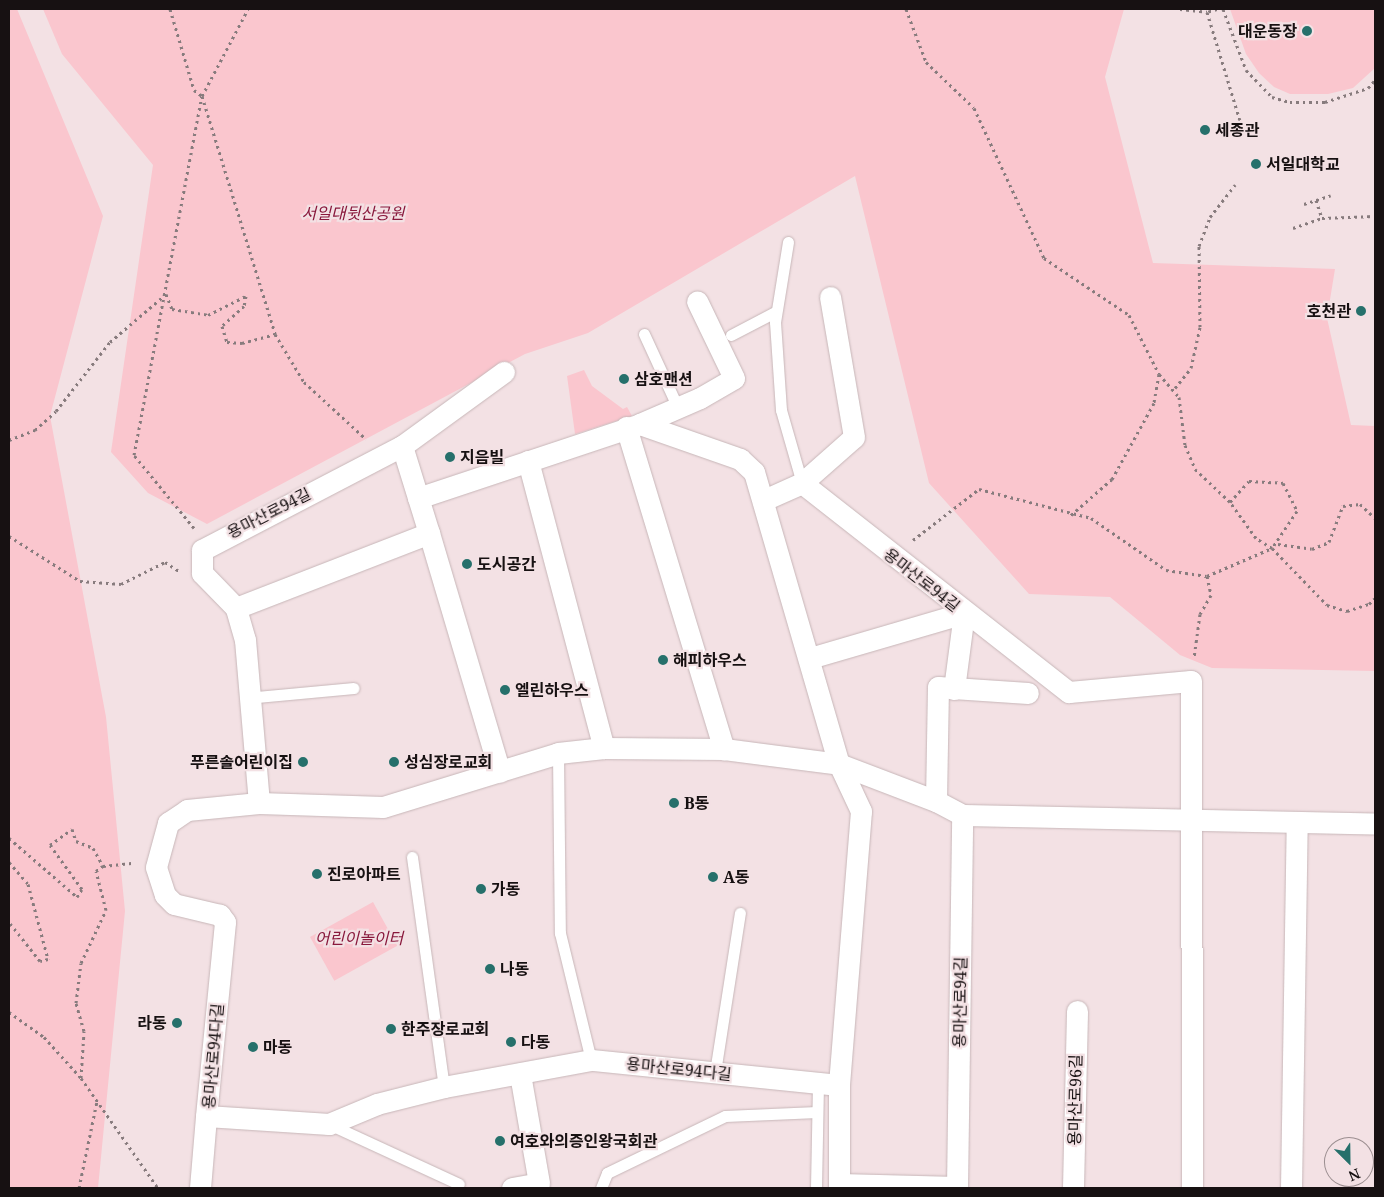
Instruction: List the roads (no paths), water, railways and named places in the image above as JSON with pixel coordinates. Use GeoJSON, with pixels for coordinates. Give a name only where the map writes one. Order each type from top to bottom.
{"type":"FeatureCollection","features":[{"type":"Feature","properties":{"kind":"street"},"geometry":{"type":"LineString","coordinates":[[764,500],[802,483],[854,437],[830,297]]}},
{"type":"Feature","properties":{"kind":"street"},"geometry":{"type":"LineString","coordinates":[[418,498],[528,462],[678,408],[734,378],[697,301]]}},
{"type":"Feature","properties":{"kind":"street","name":"용마산로94길"},"geometry":{"type":"LineString","coordinates":[[259,803],[246,698],[245,640],[236,608],[202,573],[199,557],[207,544],[402,446],[504,372]]}},
{"type":"Feature","properties":{"kind":"street"},"geometry":{"type":"LineString","coordinates":[[633,425],[740,459],[754,472],[764,500],[810,658],[839,764],[860,811],[839,1084],[840,1186],[957,1187]]}},
{"type":"Feature","properties":{"kind":"street"},"geometry":{"type":"LineString","coordinates":[[633,425],[724,749]]}},
{"type":"Feature","properties":{"kind":"street"},"geometry":{"type":"LineString","coordinates":[[402,446],[500,772]]}},
{"type":"Feature","properties":{"kind":"street"},"geometry":{"type":"LineString","coordinates":[[528,462],[604,748]]}},
{"type":"Feature","properties":{"kind":"street","name":"용마산로94길"},"geometry":{"type":"LineString","coordinates":[[802,483],[964,614]]}},
{"type":"Feature","properties":{"kind":"street"},"geometry":{"type":"LineString","coordinates":[[236,608],[429,534]]}},
{"type":"Feature","properties":{"kind":"street"},"geometry":{"type":"LineString","coordinates":[[954,689],[964,614],[1069,692],[1191,681],[1188,820],[1192,1188]]}},
{"type":"Feature","properties":{"kind":"street","name":"용마산로94길"},"geometry":{"type":"LineString","coordinates":[[810,658],[964,614]]}},
{"type":"Feature","properties":{"kind":"street"},"geometry":{"type":"LineString","coordinates":[[936,800],[938,687],[1028,693]]}},
{"type":"Feature","properties":{"kind":"street"},"geometry":{"type":"LineString","coordinates":[[259,803],[383,807],[558,753],[604,748],[724,749],[839,764],[936,800],[962,815],[1375,824]]}},
{"type":"Feature","properties":{"kind":"street","name":"용마산로94다길"},"geometry":{"type":"LineString","coordinates":[[259,803],[176,815],[168,823],[157,861],[159,881],[170,900],[220,916],[225,922],[206,1116],[329,1124],[377,1104],[444,1087],[591,1060],[839,1084]]}},
{"type":"Feature","properties":{"kind":"street","name":"용마산로94길"},"geometry":{"type":"LineString","coordinates":[[957,1187],[962,815]]}},
{"type":"Feature","properties":{"kind":"street"},"geometry":{"type":"LineString","coordinates":[[1291,1188],[1297,822]]}},
{"type":"Feature","properties":{"kind":"street","name":"용마산로96길"},"geometry":{"type":"LineString","coordinates":[[1073,1188],[1077,1011]]}},
{"type":"Feature","properties":{"kind":"street"},"geometry":{"type":"LineString","coordinates":[[512,1188],[539,1183],[520,1074]]}},
{"type":"Feature","properties":{"kind":"street"},"geometry":{"type":"LineString","coordinates":[[200,1188],[206,1116]]}},
{"type":"Feature","properties":{"kind":"lane"},"geometry":{"type":"LineString","coordinates":[[788,242],[775,312],[781,410],[802,483]]}},
{"type":"Feature","properties":{"kind":"lane"},"geometry":{"type":"LineString","coordinates":[[731,336],[775,312]]}},
{"type":"Feature","properties":{"kind":"lane"},"geometry":{"type":"LineString","coordinates":[[644,334],[678,408]]}},
{"type":"Feature","properties":{"kind":"lane"},"geometry":{"type":"LineString","coordinates":[[246,698],[354,688]]}},
{"type":"Feature","properties":{"kind":"lane"},"geometry":{"type":"LineString","coordinates":[[558,753],[561,943],[591,1060]]}},
{"type":"Feature","properties":{"kind":"lane"},"geometry":{"type":"LineString","coordinates":[[412,857],[444,1087]]}},
{"type":"Feature","properties":{"kind":"lane"},"geometry":{"type":"LineString","coordinates":[[715,1072],[740,913]]}},
{"type":"Feature","properties":{"kind":"lane"},"geometry":{"type":"LineString","coordinates":[[816,1188],[818,1082]]}},
{"type":"Feature","properties":{"kind":"lane"},"geometry":{"type":"LineString","coordinates":[[601,1188],[607,1173],[725,1116],[817,1112]]}},
{"type":"Feature","properties":{"kind":"lane"},"geometry":{"type":"LineString","coordinates":[[329,1124],[459,1184]]}},
{"type":"Feature","properties":{"kind":"place","name":"대운동장"},"geometry":{"type":"Point","coordinates":[1307,31]}},
{"type":"Feature","properties":{"kind":"place","name":"세종관"},"geometry":{"type":"Point","coordinates":[1205,130]}},
{"type":"Feature","properties":{"kind":"place","name":"서일대학교"},"geometry":{"type":"Point","coordinates":[1256,164]}},
{"type":"Feature","properties":{"kind":"place","name":"호천관"},"geometry":{"type":"Point","coordinates":[1361,311]}},
{"type":"Feature","properties":{"kind":"place","name":"삼호맨션"},"geometry":{"type":"Point","coordinates":[624,379]}},
{"type":"Feature","properties":{"kind":"place","name":"지음빌"},"geometry":{"type":"Point","coordinates":[450,457]}},
{"type":"Feature","properties":{"kind":"place","name":"도시공간"},"geometry":{"type":"Point","coordinates":[467,564]}},
{"type":"Feature","properties":{"kind":"place","name":"해피하우스"},"geometry":{"type":"Point","coordinates":[663,660]}},
{"type":"Feature","properties":{"kind":"place","name":"엘린하우스"},"geometry":{"type":"Point","coordinates":[505,690]}},
{"type":"Feature","properties":{"kind":"place","name":"푸른솔어린이집"},"geometry":{"type":"Point","coordinates":[303,762]}},
{"type":"Feature","properties":{"kind":"place","name":"성심장로교회"},"geometry":{"type":"Point","coordinates":[394,762]}},
{"type":"Feature","properties":{"kind":"place","name":"B동"},"geometry":{"type":"Point","coordinates":[674,803]}},
{"type":"Feature","properties":{"kind":"place","name":"진로아파트"},"geometry":{"type":"Point","coordinates":[317,874]}},
{"type":"Feature","properties":{"kind":"place","name":"A동"},"geometry":{"type":"Point","coordinates":[713,877]}},
{"type":"Feature","properties":{"kind":"place","name":"가동"},"geometry":{"type":"Point","coordinates":[481,889]}},
{"type":"Feature","properties":{"kind":"place","name":"나동"},"geometry":{"type":"Point","coordinates":[490,969]}},
{"type":"Feature","properties":{"kind":"place","name":"라동"},"geometry":{"type":"Point","coordinates":[177,1023]}},
{"type":"Feature","properties":{"kind":"place","name":"한주장로교회"},"geometry":{"type":"Point","coordinates":[391,1029]}},
{"type":"Feature","properties":{"kind":"place","name":"다동"},"geometry":{"type":"Point","coordinates":[511,1042]}},
{"type":"Feature","properties":{"kind":"place","name":"마동"},"geometry":{"type":"Point","coordinates":[253,1047]}},
{"type":"Feature","properties":{"kind":"place","name":"여호와의증인왕국회관"},"geometry":{"type":"Point","coordinates":[500,1141]}},
{"type":"Feature","properties":{"kind":"park label","name":"서일대뒷산공원"},"geometry":{"type":"Point","coordinates":[353,213]}},
{"type":"Feature","properties":{"kind":"park label","name":"어린이놀이터"},"geometry":{"type":"Point","coordinates":[359,938]}}]}
